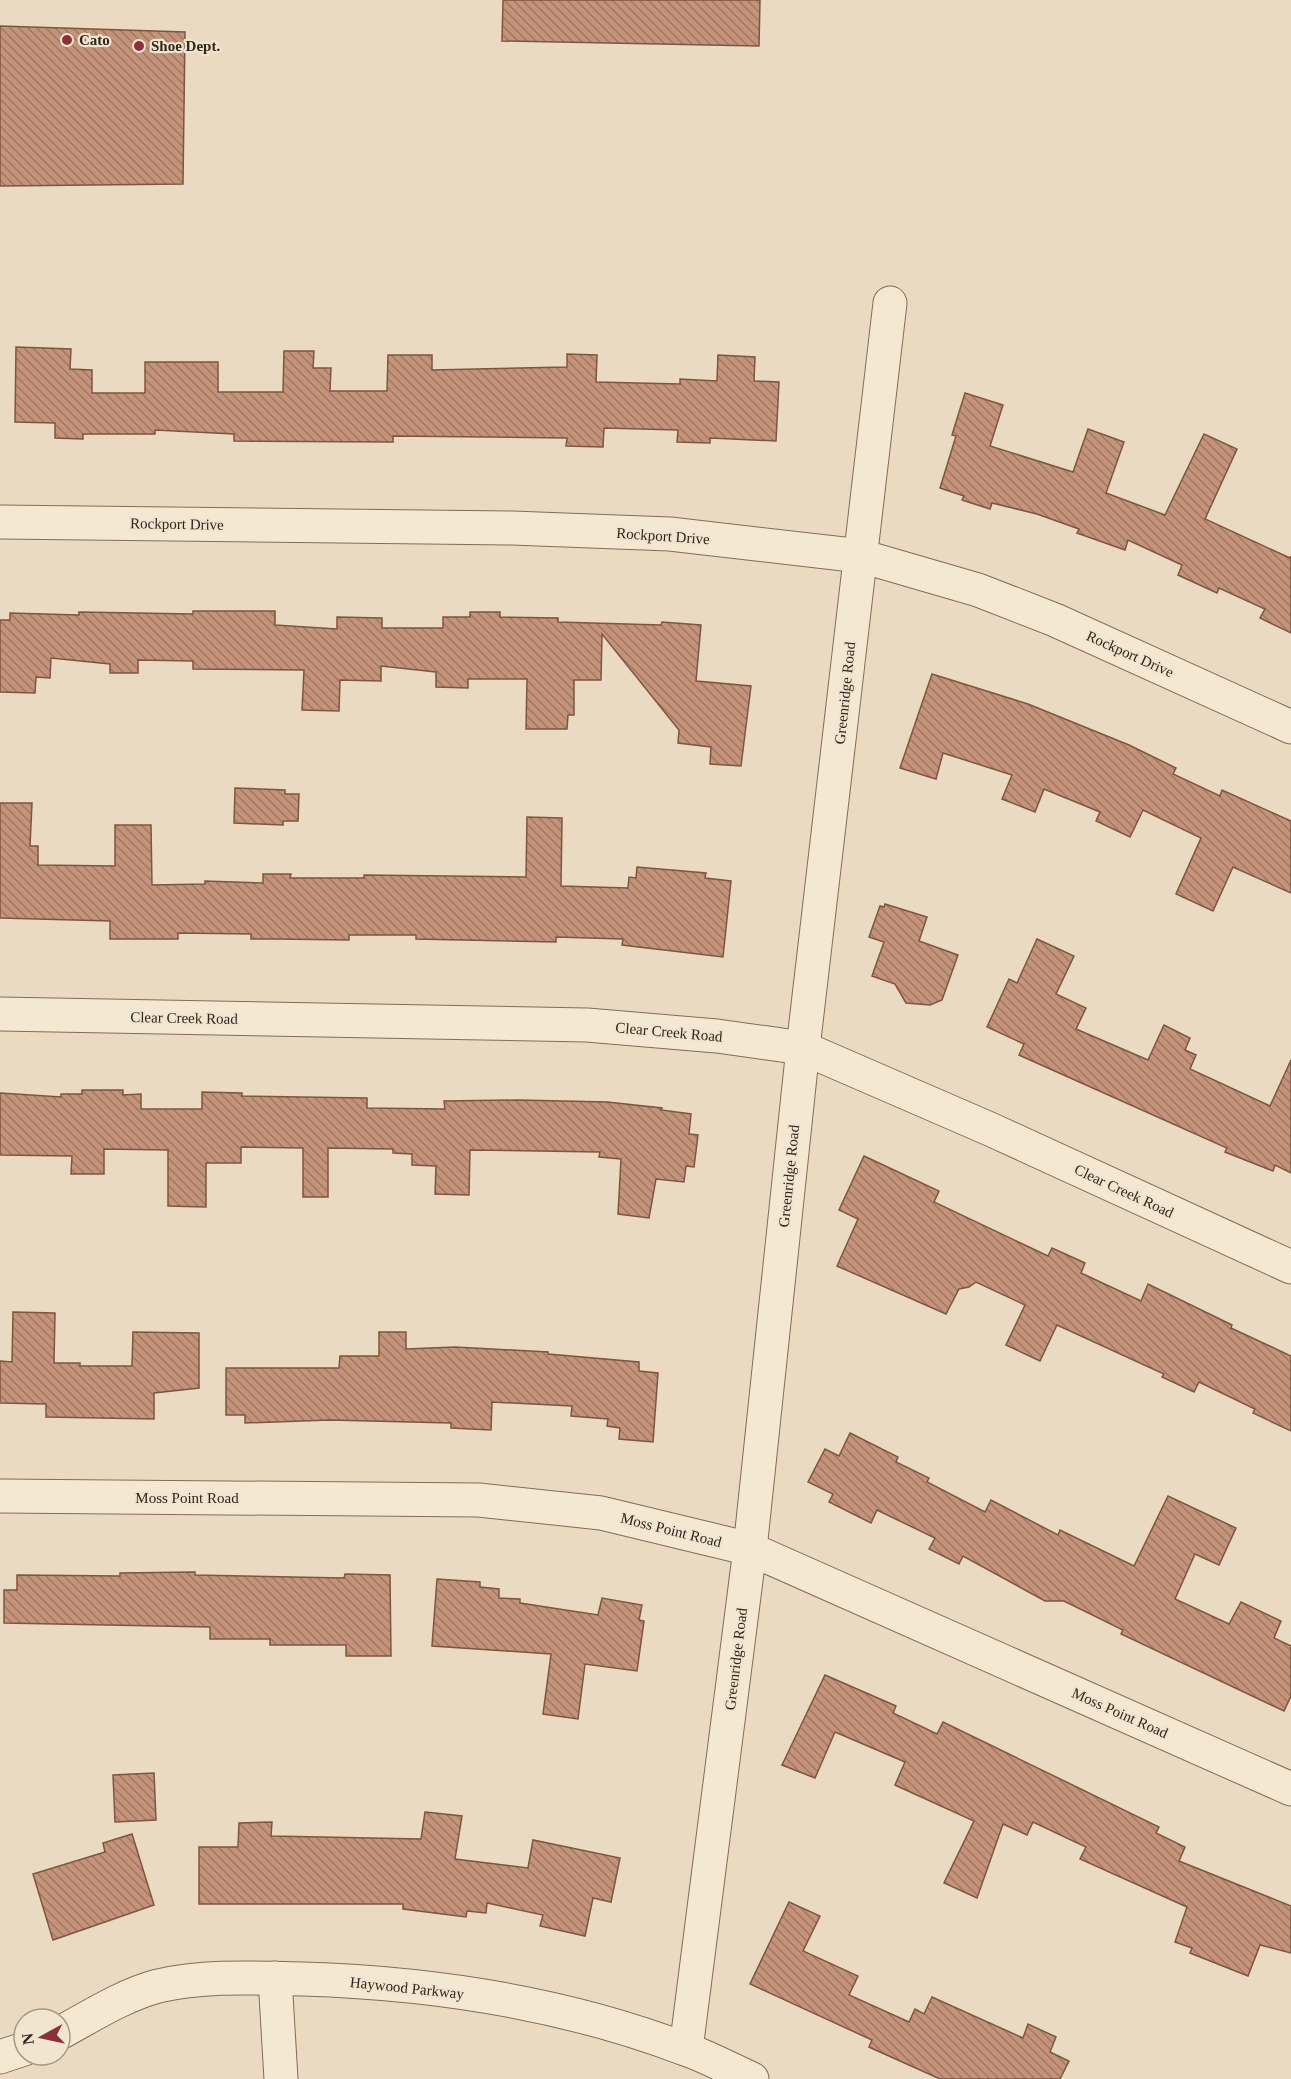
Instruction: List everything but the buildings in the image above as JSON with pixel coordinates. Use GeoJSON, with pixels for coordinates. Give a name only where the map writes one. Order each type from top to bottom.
{"type":"FeatureCollection","features":[{"type":"Feature","properties":{"kind":"street","name":"Greenridge Road"},"geometry":{"type":"LineString","coordinates":[[686,2049],[750,1549],[803,1048],[890,303]]}},
{"type":"Feature","properties":{"kind":"street","name":"Rockport Drive"},"geometry":{"type":"LineString","coordinates":[[0,522],[512,528],[625,532],[670,534],[861,556],[978,591],[1055,620],[1291,727]]}},
{"type":"Feature","properties":{"kind":"street","name":"Clear Creek Road"},"geometry":{"type":"LineString","coordinates":[[0,1014],[587,1025],[717,1036],[803,1048],[992,1130],[1291,1267]]}},
{"type":"Feature","properties":{"kind":"street","name":"Moss Point Road"},"geometry":{"type":"LineString","coordinates":[[0,1496],[479,1500],[601,1513],[750,1549],[1291,1789]]}},
{"type":"Feature","properties":{"kind":"street"},"geometry":{"type":"LineString","coordinates":[[275,1978],[281,2079]]}},
{"type":"Feature","properties":{"kind":"street","name":"Haywood Parkway"},"geometry":{"type":"LineString","coordinates":[[72,2026],[106,2007],[155,1987],[194,1979],[346,1980],[438,1988],[585,2017],[686,2049],[752,2079]]}},
{"type":"Feature","properties":{"kind":"place","name":"Cato"},"geometry":{"type":"Point","coordinates":[67,40]}},
{"type":"Feature","properties":{"kind":"place","name":"Shoe Dept."},"geometry":{"type":"Point","coordinates":[139,46]}}]}
